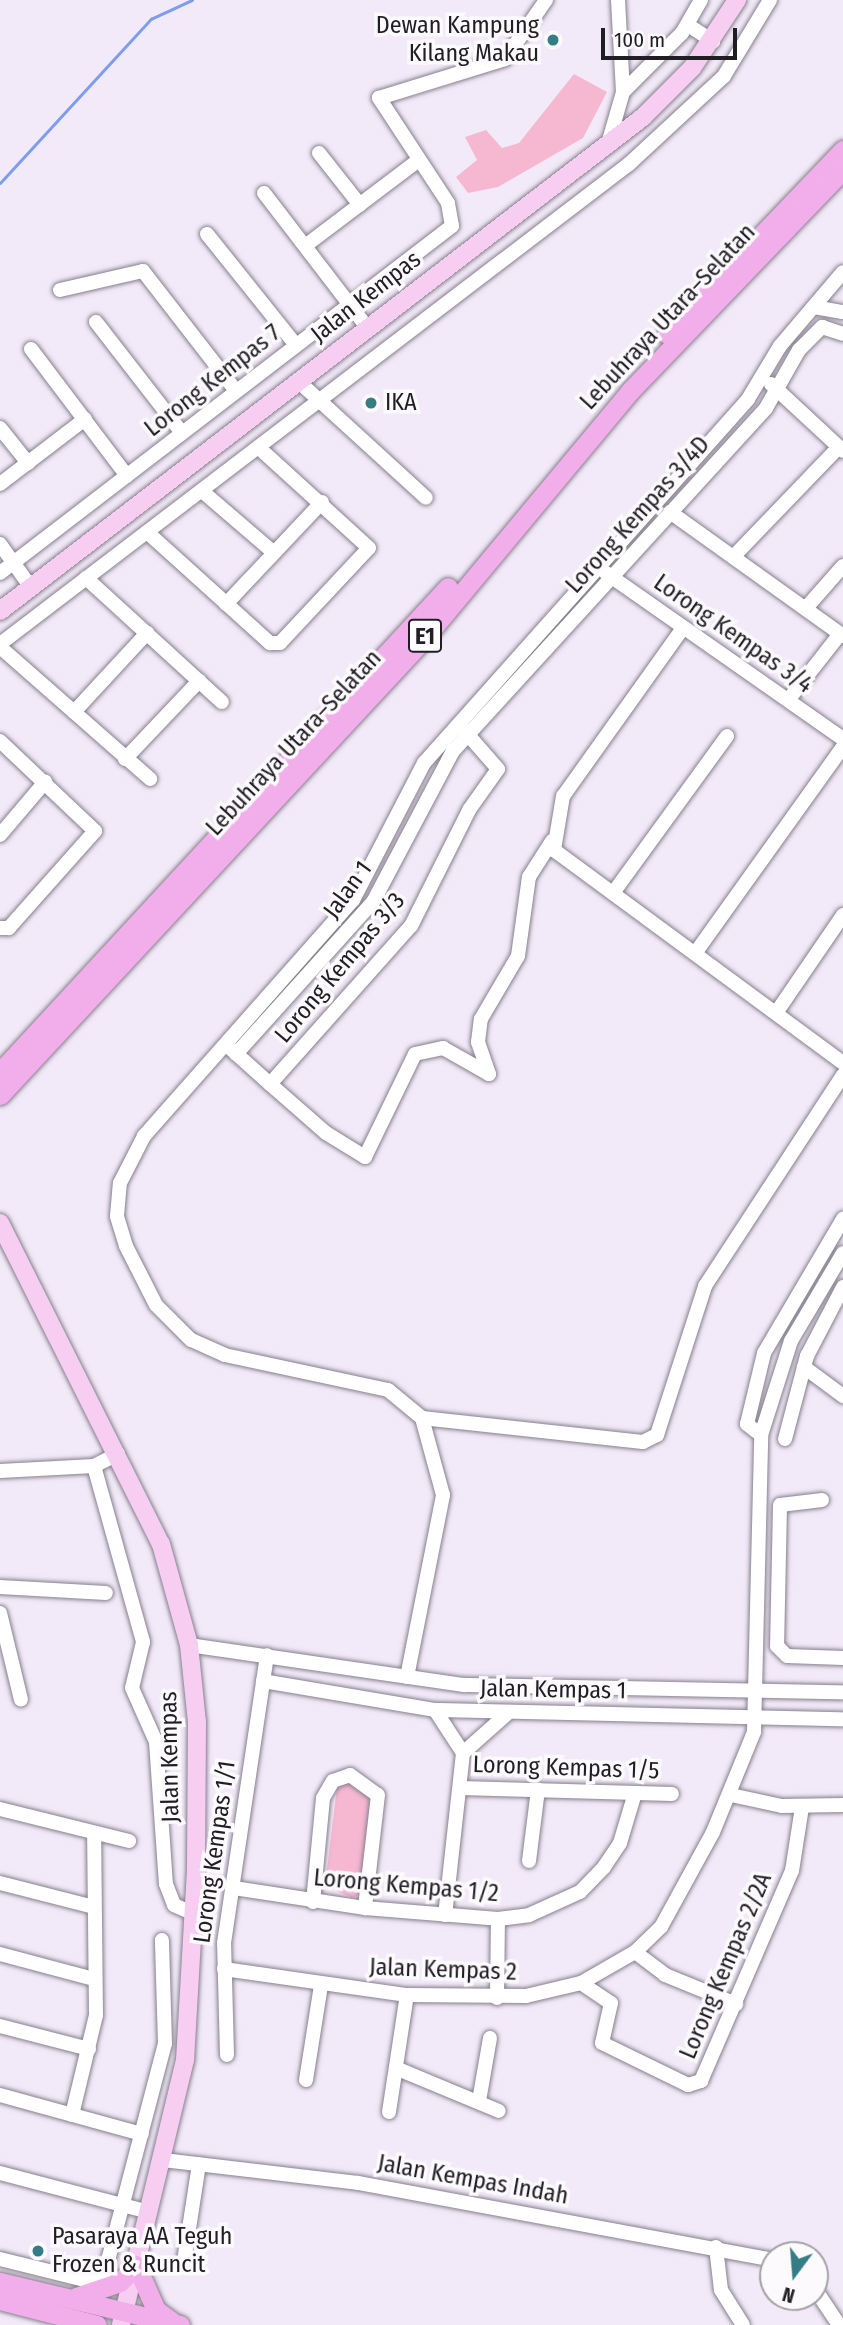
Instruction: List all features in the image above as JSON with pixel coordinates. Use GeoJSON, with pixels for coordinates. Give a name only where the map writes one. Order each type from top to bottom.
{"type":"FeatureCollection","features":[{"type":"Feature","properties":{"kind":"highway","name":"Lebuhraya Utara–Selatan"},"geometry":{"type":"LineString","coordinates":[[0,1072],[419,622],[618,386],[843,150]]}},
{"type":"Feature","properties":{"kind":"highway","name":"Lebuhraya Utara–Selatan"},"geometry":{"type":"LineString","coordinates":[[0,1095],[421,642],[630,391],[843,170]]}},
{"type":"Feature","properties":{"kind":"highway"},"geometry":{"type":"LineString","coordinates":[[72,2314],[120,2282],[136,2265],[156,2310],[177,2324]]}},
{"type":"Feature","properties":{"kind":"highway"},"geometry":{"type":"LineString","coordinates":[[0,2282],[97,2325]]}},
{"type":"Feature","properties":{"kind":"highway"},"geometry":{"type":"LineString","coordinates":[[0,2300],[72,2314],[177,2324]]}},
{"type":"Feature","properties":{"kind":"main road","name":"Jalan Kempas"},"geometry":{"type":"LineString","coordinates":[[0,611],[667,96],[713,41],[737,0]]}},
{"type":"Feature","properties":{"kind":"main road","name":"Jalan Kempas"},"geometry":{"type":"LineString","coordinates":[[0,1223],[162,1545],[189,1645],[197,1722],[194,1914],[185,2060],[123,2318]]}},
{"type":"Feature","properties":{"kind":"street","name":"Lorong Kempas 7"},"geometry":{"type":"LineString","coordinates":[[0,573],[452,226],[454,215],[416,162],[379,98],[505,59],[546,0]]}},
{"type":"Feature","properties":{"kind":"street"},"geometry":{"type":"LineString","coordinates":[[608,144],[623,92],[618,0]]}},
{"type":"Feature","properties":{"kind":"street"},"geometry":{"type":"LineString","coordinates":[[623,92],[688,26],[701,0]]}},
{"type":"Feature","properties":{"kind":"street"},"geometry":{"type":"LineString","coordinates":[[150,779],[0,645],[318,400],[553,225],[697,103],[730,68],[769,0]]}},
{"type":"Feature","properties":{"kind":"street"},"geometry":{"type":"LineString","coordinates":[[688,26],[713,41]]}},
{"type":"Feature","properties":{"kind":"street"},"geometry":{"type":"LineString","coordinates":[[319,153],[360,205]]}},
{"type":"Feature","properties":{"kind":"street"},"geometry":{"type":"LineString","coordinates":[[305,246],[416,162]]}},
{"type":"Feature","properties":{"kind":"street"},"geometry":{"type":"LineString","coordinates":[[264,193],[367,327]]}},
{"type":"Feature","properties":{"kind":"street"},"geometry":{"type":"LineString","coordinates":[[207,234],[296,345]]}},
{"type":"Feature","properties":{"kind":"street"},"geometry":{"type":"LineString","coordinates":[[60,290],[143,271],[236,391]]}},
{"type":"Feature","properties":{"kind":"street"},"geometry":{"type":"LineString","coordinates":[[407,1677],[443,1494],[422,1418],[404,1400],[372,1384],[208,1349],[156,1305],[119,1232],[120,1183],[144,1136],[231,1049],[353,900],[424,763],[763,376],[814,307],[840,280]]}},
{"type":"Feature","properties":{"kind":"street"},"geometry":{"type":"LineString","coordinates":[[814,307],[843,312]]}},
{"type":"Feature","properties":{"kind":"street"},"geometry":{"type":"LineString","coordinates":[[96,322],[182,433]]}},
{"type":"Feature","properties":{"kind":"street","name":"Lorong Kempas 3/4D"},"geometry":{"type":"LineString","coordinates":[[469,734],[670,513],[776,388],[799,350],[822,327],[838,330]]}},
{"type":"Feature","properties":{"kind":"street"},"geometry":{"type":"LineString","coordinates":[[31,349],[127,476]]}},
{"type":"Feature","properties":{"kind":"street"},"geometry":{"type":"LineString","coordinates":[[734,556],[841,449],[763,376]]}},
{"type":"Feature","properties":{"kind":"street"},"geometry":{"type":"LineString","coordinates":[[298,381],[426,498]]}},
{"type":"Feature","properties":{"kind":"street"},"geometry":{"type":"LineString","coordinates":[[0,484],[85,419]]}},
{"type":"Feature","properties":{"kind":"street"},"geometry":{"type":"LineString","coordinates":[[0,428],[28,463]]}},
{"type":"Feature","properties":{"kind":"street"},"geometry":{"type":"LineString","coordinates":[[147,532],[275,645],[369,548],[322,502],[258,447]]}},
{"type":"Feature","properties":{"kind":"street"},"geometry":{"type":"LineString","coordinates":[[202,491],[273,552]]}},
{"type":"Feature","properties":{"kind":"street"},"geometry":{"type":"LineString","coordinates":[[226,604],[322,502]]}},
{"type":"Feature","properties":{"kind":"street"},"geometry":{"type":"LineString","coordinates":[[670,513],[734,556],[841,635],[789,699]]}},
{"type":"Feature","properties":{"kind":"street"},"geometry":{"type":"LineString","coordinates":[[0,544],[30,586]]}},
{"type":"Feature","properties":{"kind":"street"},"geometry":{"type":"LineString","coordinates":[[806,608],[843,566]]}},
{"type":"Feature","properties":{"kind":"street","name":"Lorong Kempas 3/4"},"geometry":{"type":"LineString","coordinates":[[597,567],[843,739]]}},
{"type":"Feature","properties":{"kind":"street"},"geometry":{"type":"LineString","coordinates":[[86,578],[222,702]]}},
{"type":"Feature","properties":{"kind":"street"},"geometry":{"type":"LineString","coordinates":[[231,1049],[326,1133],[365,1157],[415,1054],[443,1048],[489,1074],[478,1042],[481,1019],[518,956],[529,877],[552,841],[563,796],[683,628]]}},
{"type":"Feature","properties":{"kind":"street"},"geometry":{"type":"LineString","coordinates":[[74,712],[147,633]]}},
{"type":"Feature","properties":{"kind":"street"},"geometry":{"type":"LineString","coordinates":[[125,759],[200,681]]}},
{"type":"Feature","properties":{"kind":"street","name":"Lorong Kempas 3/3"},"geometry":{"type":"LineString","coordinates":[[270,1084],[411,926],[427,899],[469,810],[498,769],[458,723]]}},
{"type":"Feature","properties":{"kind":"street","name":"Jalan 1"},"geometry":{"type":"LineString","coordinates":[[231,1049],[373,902],[446,762],[469,734]]}},
{"type":"Feature","properties":{"kind":"street"},"geometry":{"type":"LineString","coordinates":[[613,893],[727,736]]}},
{"type":"Feature","properties":{"kind":"street"},"geometry":{"type":"LineString","coordinates":[[0,741],[95,831],[2,929]]}},
{"type":"Feature","properties":{"kind":"street"},"geometry":{"type":"LineString","coordinates":[[696,952],[843,747]]}},
{"type":"Feature","properties":{"kind":"street"},"geometry":{"type":"LineString","coordinates":[[0,835],[45,782]]}},
{"type":"Feature","properties":{"kind":"street"},"geometry":{"type":"LineString","coordinates":[[552,841],[558,855],[696,952],[843,1063]]}},
{"type":"Feature","properties":{"kind":"street"},"geometry":{"type":"LineString","coordinates":[[776,1013],[843,915]]}},
{"type":"Feature","properties":{"kind":"street"},"geometry":{"type":"LineString","coordinates":[[422,1418],[643,1442],[657,1435],[705,1286],[843,1075]]}},
{"type":"Feature","properties":{"kind":"street"},"geometry":{"type":"LineString","coordinates":[[843,1219],[764,1353],[747,1424],[761,1435],[779,1369],[824,1281],[843,1253]]}},
{"type":"Feature","properties":{"kind":"street"},"geometry":{"type":"LineString","coordinates":[[785,1439],[804,1367],[842,1290],[824,1281]]}},
{"type":"Feature","properties":{"kind":"street"},"geometry":{"type":"LineString","coordinates":[[804,1367],[843,1396]]}},
{"type":"Feature","properties":{"kind":"street","name":"Jalan Kempas 2"},"geometry":{"type":"LineString","coordinates":[[224,1969],[321,1985],[407,1995],[497,1998],[581,1983],[635,1952],[674,1908],[731,1795],[757,1717],[761,1435]]}},
{"type":"Feature","properties":{"kind":"street"},"geometry":{"type":"LineString","coordinates":[[0,1471],[93,1465],[118,1454]]}},
{"type":"Feature","properties":{"kind":"street"},"geometry":{"type":"LineString","coordinates":[[93,1465],[143,1642],[132,1688],[156,1742],[166,1884],[174,1905],[194,1914]]}},
{"type":"Feature","properties":{"kind":"street"},"geometry":{"type":"LineString","coordinates":[[822,1500],[780,1505],[780,1653],[843,1658]]}},
{"type":"Feature","properties":{"kind":"street"},"geometry":{"type":"LineString","coordinates":[[0,1587],[106,1593]]}},
{"type":"Feature","properties":{"kind":"street"},"geometry":{"type":"LineString","coordinates":[[758,1599],[778,1600]]}},
{"type":"Feature","properties":{"kind":"street"},"geometry":{"type":"LineString","coordinates":[[0,1613],[21,1700]]}},
{"type":"Feature","properties":{"kind":"street"},"geometry":{"type":"LineString","coordinates":[[189,1645],[464,1685],[843,1692]]}},
{"type":"Feature","properties":{"kind":"street","name":"Lorong Kempas 1/1"},"geometry":{"type":"LineString","coordinates":[[227,2055],[224,1969],[267,1656]]}},
{"type":"Feature","properties":{"kind":"street","name":"Jalan Kempas 1"},"geometry":{"type":"LineString","coordinates":[[263,1681],[435,1710],[843,1718]]}},
{"type":"Feature","properties":{"kind":"street"},"geometry":{"type":"LineString","coordinates":[[435,1710],[463,1753],[445,1915]]}},
{"type":"Feature","properties":{"kind":"street"},"geometry":{"type":"LineString","coordinates":[[463,1753],[509,1712]]}},
{"type":"Feature","properties":{"kind":"street"},"geometry":{"type":"LineString","coordinates":[[313,1902],[323,1798],[333,1782],[350,1776],[378,1795],[365,1908]]}},
{"type":"Feature","properties":{"kind":"street","name":"Lorong Kempas 1/5"},"geometry":{"type":"LineString","coordinates":[[460,1788],[672,1794]]}},
{"type":"Feature","properties":{"kind":"street"},"geometry":{"type":"LineString","coordinates":[[529,1861],[538,1790]]}},
{"type":"Feature","properties":{"kind":"street","name":"Lorong Kempas 1/2"},"geometry":{"type":"LineString","coordinates":[[234,1888],[365,1908],[498,1919],[529,1915],[580,1892],[620,1843],[635,1793]]}},
{"type":"Feature","properties":{"kind":"street"},"geometry":{"type":"LineString","coordinates":[[731,1795],[802,1807],[843,1805]]}},
{"type":"Feature","properties":{"kind":"street","name":"Lorong Kempas 2/2A"},"geometry":{"type":"LineString","coordinates":[[581,1983],[611,2003],[602,2043],[688,2085],[701,2081],[792,1871],[802,1807]]}},
{"type":"Feature","properties":{"kind":"street"},"geometry":{"type":"LineString","coordinates":[[0,1809],[129,1841]]}},
{"type":"Feature","properties":{"kind":"street"},"geometry":{"type":"LineString","coordinates":[[72,2115],[89,2049],[94,1979],[94,1833]]}},
{"type":"Feature","properties":{"kind":"street"},"geometry":{"type":"LineString","coordinates":[[0,1883],[94,1907]]}},
{"type":"Feature","properties":{"kind":"street"},"geometry":{"type":"LineString","coordinates":[[497,1998],[498,1919]]}},
{"type":"Feature","properties":{"kind":"street"},"geometry":{"type":"LineString","coordinates":[[0,2259],[95,2279],[105,2272],[167,2032],[162,1940]]}},
{"type":"Feature","properties":{"kind":"street"},"geometry":{"type":"LineString","coordinates":[[635,1952],[665,1975],[736,2004]]}},
{"type":"Feature","properties":{"kind":"street"},"geometry":{"type":"LineString","coordinates":[[0,1954],[94,1979]]}},
{"type":"Feature","properties":{"kind":"street"},"geometry":{"type":"LineString","coordinates":[[306,2080],[321,1985]]}},
{"type":"Feature","properties":{"kind":"street"},"geometry":{"type":"LineString","coordinates":[[389,2112],[398,2069],[407,1995]]}},
{"type":"Feature","properties":{"kind":"street"},"geometry":{"type":"LineString","coordinates":[[0,2026],[89,2049]]}},
{"type":"Feature","properties":{"kind":"street"},"geometry":{"type":"LineString","coordinates":[[479,2101],[490,2038]]}},
{"type":"Feature","properties":{"kind":"street"},"geometry":{"type":"LineString","coordinates":[[398,2069],[499,2111]]}},
{"type":"Feature","properties":{"kind":"street"},"geometry":{"type":"LineString","coordinates":[[0,2095],[142,2134]]}},
{"type":"Feature","properties":{"kind":"street","name":"Jalan Kempas Indah"},"geometry":{"type":"LineString","coordinates":[[163,2160],[358,2183],[759,2257]]}},
{"type":"Feature","properties":{"kind":"street"},"geometry":{"type":"LineString","coordinates":[[184,2262],[199,2164]]}},
{"type":"Feature","properties":{"kind":"street"},"geometry":{"type":"LineString","coordinates":[[0,2173],[149,2212]]}},
{"type":"Feature","properties":{"kind":"street"},"geometry":{"type":"LineString","coordinates":[[716,2247],[721,2290],[743,2325]]}},
{"type":"Feature","properties":{"kind":"street"},"geometry":{"type":"LineString","coordinates":[[829,2310],[839,2325]]}},
{"type":"Feature","properties":{"kind":"shaded area"},"geometry":{"type":"Polygon","coordinates":[[[574,74],[607,92],[583,138],[498,187],[468,193],[456,177],[477,160],[465,137],[486,130],[502,148],[519,143],[574,74]]]}},
{"type":"Feature","properties":{"kind":"shaded area"},"geometry":{"type":"Polygon","coordinates":[[[350,1778],[374,1795],[361,1893],[353,1898],[325,1886],[337,1787],[350,1778]]]}},
{"type":"Feature","properties":{"kind":"waterway"},"geometry":{"type":"LineString","coordinates":[[0,183],[151,19],[192,0]]}},
{"type":"Feature","properties":{"kind":"place","name":"Dewan Kampung Kilang Makau"},"geometry":{"type":"Point","coordinates":[553,40]}},
{"type":"Feature","properties":{"kind":"place","name":"IKA"},"geometry":{"type":"Point","coordinates":[371,403]}},
{"type":"Feature","properties":{"kind":"place","name":"Pasaraya AA Teguh Frozen & Runcit"},"geometry":{"type":"Point","coordinates":[38,2251]}}]}
